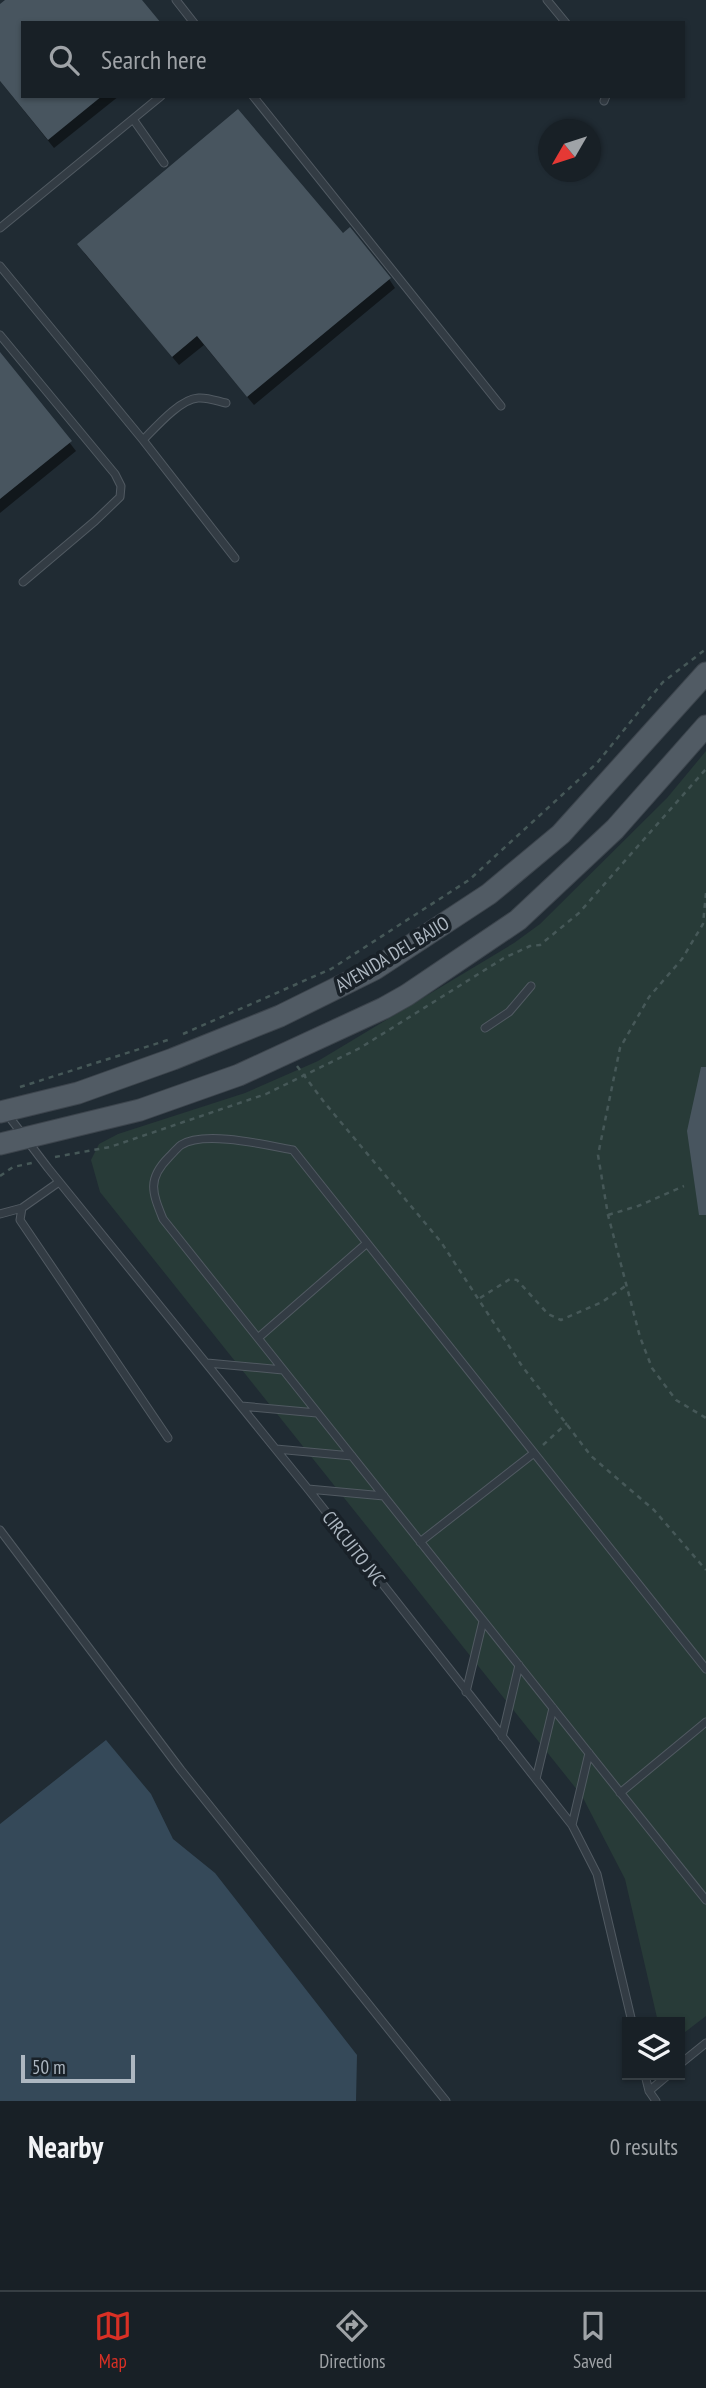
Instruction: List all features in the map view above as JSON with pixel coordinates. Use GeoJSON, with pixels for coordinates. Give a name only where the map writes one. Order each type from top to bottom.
{"type":"FeatureCollection","features":[{"type":"Feature","properties":{"kind":"main road","name":"AVENIDA DEL BAJIO"},"geometry":{"type":"LineString","coordinates":[[2,1112],[78,1093],[173,1059],[280,1016],[375,969],[489,894],[561,834],[706,673]]}},
{"type":"Feature","properties":{"kind":"main road","name":"AVENIDA DEL BAJIO"},"geometry":{"type":"LineString","coordinates":[[0,1144],[140,1110],[239,1075],[407,995],[518,920],[615,829],[706,726]]}},
{"type":"Feature","properties":{"kind":"lane"},"geometry":{"type":"LineString","coordinates":[[176,0],[192,21]]}},
{"type":"Feature","properties":{"kind":"lane"},"geometry":{"type":"LineString","coordinates":[[547,0],[564,21]]}},
{"type":"Feature","properties":{"kind":"lane"},"geometry":{"type":"LineString","coordinates":[[0,228],[159,98]]}},
{"type":"Feature","properties":{"kind":"lane"},"geometry":{"type":"LineString","coordinates":[[255,98],[501,406]]}},
{"type":"Feature","properties":{"kind":"lane"},"geometry":{"type":"LineString","coordinates":[[133,119],[164,163]]}},
{"type":"Feature","properties":{"kind":"lane"},"geometry":{"type":"LineString","coordinates":[[0,266],[143,440],[235,558]]}},
{"type":"Feature","properties":{"kind":"lane"},"geometry":{"type":"LineString","coordinates":[[0,335],[115,474],[121,486],[120,497],[23,582]]}},
{"type":"Feature","properties":{"kind":"lane"},"geometry":{"type":"LineString","coordinates":[[143,440],[189,400],[198,398],[226,403]]}},
{"type":"Feature","properties":{"kind":"lane"},"geometry":{"type":"LineString","coordinates":[[485,1028],[509,1012],[531,986]]}},
{"type":"Feature","properties":{"kind":"lane","name":"CIRCUITO JVC"},"geometry":{"type":"LineString","coordinates":[[2,1112],[25,1137],[308,1489],[572,1825],[597,1874],[631,2017]]}},
{"type":"Feature","properties":{"kind":"lane"},"geometry":{"type":"LineString","coordinates":[[706,1669],[293,1150],[229,1138],[182,1144],[156,1169],[152,1193],[163,1219],[706,1900]]}},
{"type":"Feature","properties":{"kind":"lane"},"geometry":{"type":"LineString","coordinates":[[0,1214],[22,1208],[60,1182]]}},
{"type":"Feature","properties":{"kind":"lane"},"geometry":{"type":"LineString","coordinates":[[22,1208],[20,1220],[168,1438]]}},
{"type":"Feature","properties":{"kind":"lane"},"geometry":{"type":"LineString","coordinates":[[258,1338],[367,1243]]}},
{"type":"Feature","properties":{"kind":"lane"},"geometry":{"type":"LineString","coordinates":[[207,1363],[284,1370]]}},
{"type":"Feature","properties":{"kind":"lane"},"geometry":{"type":"LineString","coordinates":[[241,1406],[317,1413]]}},
{"type":"Feature","properties":{"kind":"lane"},"geometry":{"type":"LineString","coordinates":[[276,1449],[352,1456]]}},
{"type":"Feature","properties":{"kind":"lane"},"geometry":{"type":"LineString","coordinates":[[420,1542],[534,1453]]}},
{"type":"Feature","properties":{"kind":"lane"},"geometry":{"type":"LineString","coordinates":[[308,1489],[384,1496]]}},
{"type":"Feature","properties":{"kind":"lane"},"geometry":{"type":"LineString","coordinates":[[0,1530],[181,1770],[446,2101]]}},
{"type":"Feature","properties":{"kind":"lane"},"geometry":{"type":"LineString","coordinates":[[466,1692],[483,1621]]}},
{"type":"Feature","properties":{"kind":"lane"},"geometry":{"type":"LineString","coordinates":[[502,1737],[519,1665]]}},
{"type":"Feature","properties":{"kind":"lane"},"geometry":{"type":"LineString","coordinates":[[536,1779],[553,1708]]}},
{"type":"Feature","properties":{"kind":"lane"},"geometry":{"type":"LineString","coordinates":[[620,1793],[706,1722]]}},
{"type":"Feature","properties":{"kind":"lane"},"geometry":{"type":"LineString","coordinates":[[572,1825],[589,1753]]}},
{"type":"Feature","properties":{"kind":"lane"},"geometry":{"type":"LineString","coordinates":[[685,2060],[706,2043]]}},
{"type":"Feature","properties":{"kind":"lane"},"geometry":{"type":"LineString","coordinates":[[646,2080],[649,2091],[656,2101]]}},
{"type":"Feature","properties":{"kind":"lane"},"geometry":{"type":"LineString","coordinates":[[649,2091],[662,2080]]}},
{"type":"Feature","properties":{"kind":"path"},"geometry":{"type":"LineString","coordinates":[[12,1090],[172,1039],[331,969],[470,880],[597,763],[663,682],[706,649]]}},
{"type":"Feature","properties":{"kind":"path"},"geometry":{"type":"LineString","coordinates":[[706,893],[705,925],[682,959],[649,997],[620,1048],[598,1155],[608,1215],[640,1337],[652,1368],[676,1400],[706,1418]]}},
{"type":"Feature","properties":{"kind":"path"},"geometry":{"type":"LineString","coordinates":[[288,1051],[309,1083],[441,1242],[523,1366],[591,1456],[654,1510],[706,1570]]}},
{"type":"Feature","properties":{"kind":"path"},"geometry":{"type":"LineString","coordinates":[[0,1176],[13,1167],[110,1147]]}},
{"type":"Feature","properties":{"kind":"path"},"geometry":{"type":"LineString","coordinates":[[608,1215],[638,1206],[684,1186]]}},
{"type":"Feature","properties":{"kind":"path"},"geometry":{"type":"LineString","coordinates":[[479,1299],[510,1279],[517,1280],[554,1319],[561,1320],[603,1302],[626,1284]]}},
{"type":"Feature","properties":{"kind":"path"},"geometry":{"type":"LineString","coordinates":[[534,1453],[567,1423]]}},
{"type":"Feature","properties":{"kind":"green space"},"geometry":{"type":"Polygon","coordinates":[[[706,751],[706,2016],[685,2032],[685,2017],[657,2017],[625,1879],[582,1796],[100,1192],[91,1160],[99,1144],[118,1134],[245,1093],[318,1061],[514,943],[540,924],[667,798],[706,751]]]}},
{"type":"Feature","properties":{"kind":"water"},"geometry":{"type":"Polygon","coordinates":[[[106,1740],[151,1794],[173,1839],[215,1873],[357,2055],[356,2101],[0,2101],[0,1824],[106,1740]]]}},
{"type":"Feature","properties":{"kind":"building"},"geometry":{"type":"Polygon","coordinates":[[[5,0],[142,0],[159,21],[21,21],[21,98],[100,98],[48,140],[0,81],[0,4],[5,0]]]}},
{"type":"Feature","properties":{"kind":"building"},"geometry":{"type":"Polygon","coordinates":[[[238,109],[343,233],[350,227],[391,278],[247,397],[197,336],[172,357],[77,244],[238,109]]]}},
{"type":"Feature","properties":{"kind":"building"},"geometry":{"type":"Polygon","coordinates":[[[0,352],[72,441],[0,499],[0,352]]]}},
{"type":"Feature","properties":{"kind":"building"},"geometry":{"type":"Polygon","coordinates":[[[701,1067],[706,1067],[706,1215],[699,1215],[687,1131],[701,1067]]]}}]}
